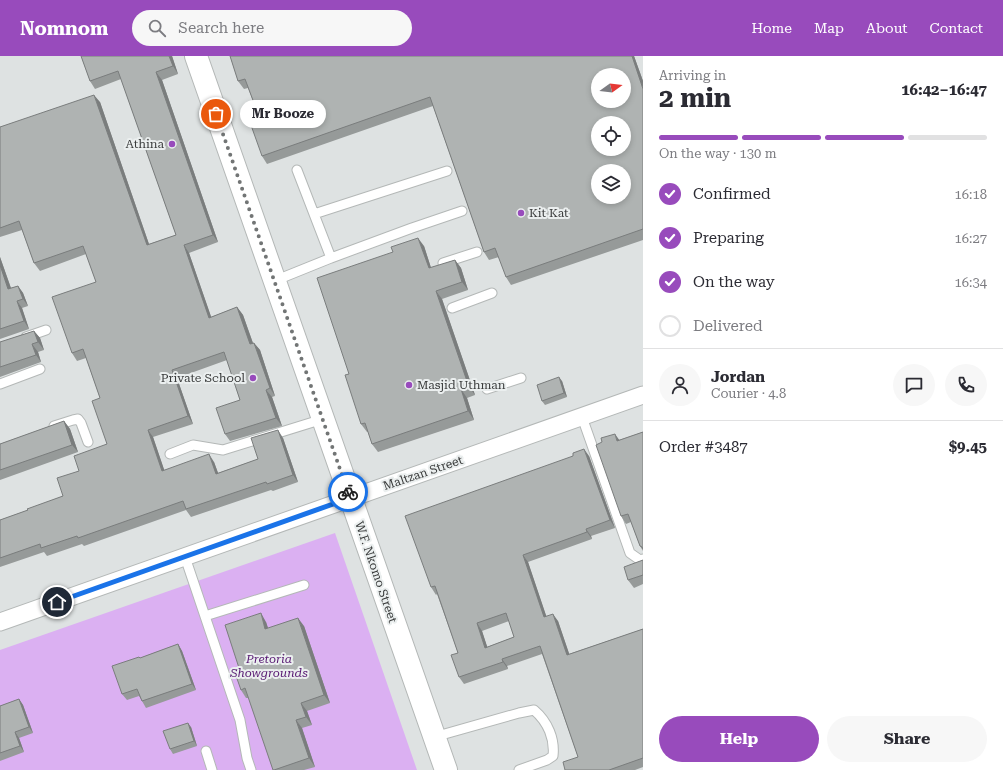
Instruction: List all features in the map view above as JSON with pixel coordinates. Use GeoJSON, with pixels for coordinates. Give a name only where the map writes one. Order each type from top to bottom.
{"type":"FeatureCollection","features":[{"type":"Feature","properties":{"kind":"main road","name":"W.F. Nkomo Street"},"geometry":{"type":"LineString","coordinates":[[196,56],[446,770]]}},
{"type":"Feature","properties":{"kind":"street","name":"Maltzan Street"},"geometry":{"type":"LineString","coordinates":[[0,622],[643,395]]}},
{"type":"Feature","properties":{"kind":"lane"},"geometry":{"type":"LineString","coordinates":[[297,170],[331,258]]}},
{"type":"Feature","properties":{"kind":"lane"},"geometry":{"type":"LineString","coordinates":[[314,214],[447,170]]}},
{"type":"Feature","properties":{"kind":"lane"},"geometry":{"type":"LineString","coordinates":[[274,281],[331,258],[462,211]]}},
{"type":"Feature","properties":{"kind":"lane"},"geometry":{"type":"LineString","coordinates":[[443,262],[477,252]]}},
{"type":"Feature","properties":{"kind":"lane"},"geometry":{"type":"LineString","coordinates":[[452,308],[492,293]]}},
{"type":"Feature","properties":{"kind":"lane"},"geometry":{"type":"LineString","coordinates":[[20,339],[46,330]]}},
{"type":"Feature","properties":{"kind":"lane"},"geometry":{"type":"LineString","coordinates":[[0,384],[40,369]]}},
{"type":"Feature","properties":{"kind":"lane"},"geometry":{"type":"LineString","coordinates":[[487,389],[521,378]]}},
{"type":"Feature","properties":{"kind":"lane"},"geometry":{"type":"LineString","coordinates":[[582,417],[630,553],[640,560],[643,559]]}},
{"type":"Feature","properties":{"kind":"lane"},"geometry":{"type":"LineString","coordinates":[[170,454],[194,445],[223,450],[323,419]]}},
{"type":"Feature","properties":{"kind":"lane"},"geometry":{"type":"LineString","coordinates":[[44,430],[73,420],[78,420],[88,442]]}},
{"type":"Feature","properties":{"kind":"lane"},"geometry":{"type":"LineString","coordinates":[[185,557],[240,720],[250,770]]}},
{"type":"Feature","properties":{"kind":"lane"},"geometry":{"type":"LineString","coordinates":[[205,616],[304,585]]}},
{"type":"Feature","properties":{"kind":"lane"},"geometry":{"type":"LineString","coordinates":[[434,738],[534,710],[541,716],[549,728],[554,749],[552,756],[547,760],[519,770]]}},
{"type":"Feature","properties":{"kind":"lane"},"geometry":{"type":"LineString","coordinates":[[206,751],[212,770]]}},
{"type":"Feature","properties":{"kind":"green space","name":"Pretoria Showgrounds"},"geometry":{"type":"Polygon","coordinates":[[[335,533],[417,770],[0,770],[0,650],[335,533]]]}},
{"type":"Feature","properties":{"kind":"building"},"geometry":{"type":"Polygon","coordinates":[[[81,56],[169,56],[173,66],[156,72],[213,235],[184,245],[209,318],[237,307],[250,344],[254,343],[270,388],[266,390],[276,418],[225,434],[216,408],[240,400],[224,352],[172,370],[188,416],[148,430],[162,471],[209,454],[216,474],[258,459],[251,438],[278,430],[293,475],[267,484],[266,482],[186,509],[183,501],[78,538],[77,536],[41,548],[40,544],[0,558],[0,520],[63,496],[57,478],[79,471],[74,456],[107,444],[92,401],[100,398],[83,349],[72,353],[52,297],[96,282],[83,246],[34,263],[19,221],[0,228],[0,127],[94,95],[147,245],[176,235],[118,71],[90,81],[81,56]]]}},
{"type":"Feature","properties":{"kind":"building"},"geometry":{"type":"Polygon","coordinates":[[[230,56],[632,56],[643,89],[643,229],[506,277],[495,248],[484,252],[430,97],[262,156],[247,114],[257,111],[245,79],[238,81],[230,56]]]}},
{"type":"Feature","properties":{"kind":"building"},"geometry":{"type":"Polygon","coordinates":[[[418,238],[429,268],[455,260],[462,282],[436,291],[469,387],[461,389],[468,411],[372,444],[365,423],[361,424],[345,375],[349,374],[317,278],[393,252],[391,247],[418,238]]]}},
{"type":"Feature","properties":{"kind":"building"},"geometry":{"type":"Polygon","coordinates":[[[0,265],[8,289],[18,286],[23,299],[17,301],[24,321],[0,329],[0,265]]]}},
{"type":"Feature","properties":{"kind":"building"},"geometry":{"type":"Polygon","coordinates":[[[34,331],[38,342],[32,344],[36,355],[0,367],[0,342],[34,331]]]}},
{"type":"Feature","properties":{"kind":"building"},"geometry":{"type":"Polygon","coordinates":[[[559,377],[564,393],[542,401],[537,385],[559,377]]]}},
{"type":"Feature","properties":{"kind":"building"},"geometry":{"type":"Polygon","coordinates":[[[64,421],[72,445],[0,470],[0,444],[64,421]]]}},
{"type":"Feature","properties":{"kind":"building"},"geometry":{"type":"Polygon","coordinates":[[[643,432],[643,549],[640,546],[628,514],[621,516],[596,445],[602,442],[601,438],[615,434],[617,441],[643,432]]]}},
{"type":"Feature","properties":{"kind":"building"},"geometry":{"type":"Polygon","coordinates":[[[584,449],[610,520],[586,529],[587,532],[523,555],[544,617],[553,614],[567,655],[643,629],[643,758],[609,770],[565,770],[563,762],[578,757],[540,646],[502,659],[503,662],[459,677],[451,655],[458,653],[435,586],[431,587],[405,516],[573,456],[573,453],[584,449]],[[506,613],[477,623],[485,648],[514,637],[506,613]]]}},
{"type":"Feature","properties":{"kind":"building"},"geometry":{"type":"Polygon","coordinates":[[[643,560],[643,575],[628,580],[624,567],[643,560]]]}},
{"type":"Feature","properties":{"kind":"building"},"geometry":{"type":"Polygon","coordinates":[[[261,613],[265,629],[298,618],[324,695],[301,703],[306,717],[296,720],[309,758],[274,770],[245,688],[241,690],[235,673],[240,671],[225,625],[261,613]]]}},
{"type":"Feature","properties":{"kind":"building"},"geometry":{"type":"Polygon","coordinates":[[[178,644],[192,684],[142,701],[137,689],[122,694],[112,666],[139,657],[140,658],[178,644]]]}},
{"type":"Feature","properties":{"kind":"building"},"geometry":{"type":"Polygon","coordinates":[[[19,699],[29,727],[15,732],[20,746],[0,753],[0,706],[19,699]]]}},
{"type":"Feature","properties":{"kind":"building"},"geometry":{"type":"Polygon","coordinates":[[[188,723],[194,741],[170,749],[163,731],[188,723]]]}},
{"type":"Feature","properties":{"kind":"way so far"},"geometry":{"type":"LineString","coordinates":[[216,114],[348,492]]}},
{"type":"Feature","properties":{"kind":"place","name":"Mr Booze"},"geometry":{"type":"Point","coordinates":[216,114]}},
{"type":"Feature","properties":{"kind":"place","name":"Athina"},"geometry":{"type":"Point","coordinates":[172,144]}},
{"type":"Feature","properties":{"kind":"place","name":"Kit Kat"},"geometry":{"type":"Point","coordinates":[521,213]}},
{"type":"Feature","properties":{"kind":"place","name":"Private School"},"geometry":{"type":"Point","coordinates":[253,378]}},
{"type":"Feature","properties":{"kind":"place","name":"Masjid Uthman"},"geometry":{"type":"Point","coordinates":[409,385]}},
{"type":"Feature","properties":{"kind":"route"},"geometry":{"type":"LineString","coordinates":[[57,602],[350,498],[348,492]]}}]}
